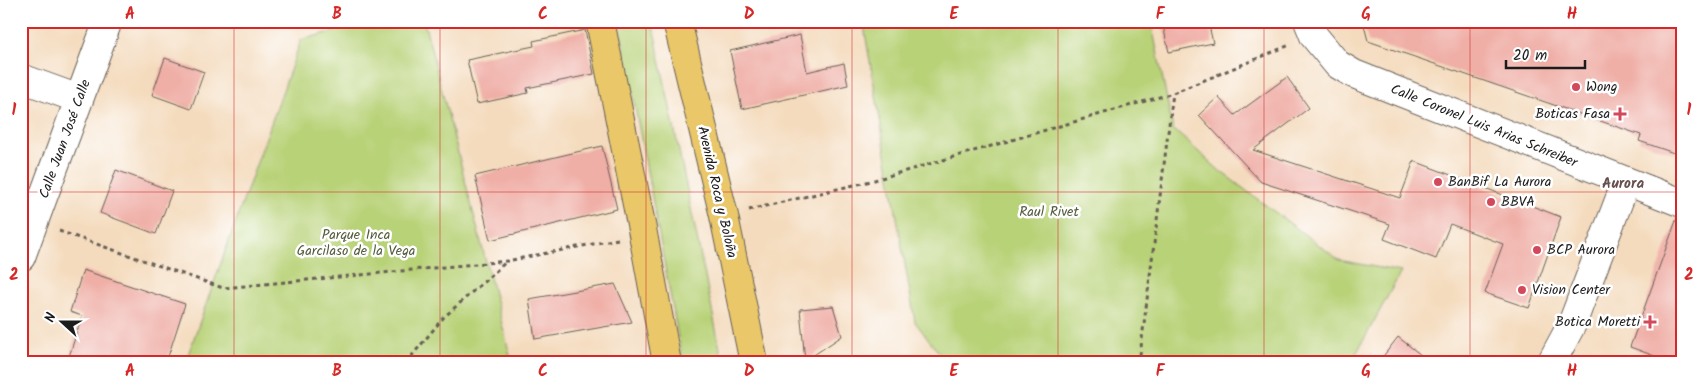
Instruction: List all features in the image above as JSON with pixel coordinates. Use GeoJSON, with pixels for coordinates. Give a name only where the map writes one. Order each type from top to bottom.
{"type":"FeatureCollection","features":[{"type":"Feature","properties":{"kind":"main road"},"geometry":{"type":"LineString","coordinates":[[600,21],[667,363]]}},
{"type":"Feature","properties":{"kind":"main road","name":"Avenida Roca y Boloña"},"geometry":{"type":"LineString","coordinates":[[677,21],[724,216],[754,363]]}},
{"type":"Feature","properties":{"kind":"street","name":"Calle Juan José Calle"},"geometry":{"type":"LineString","coordinates":[[21,257],[108,21]]}},
{"type":"Feature","properties":{"kind":"street","name":"Calle Coronel Luis Arias Schreiber"},"geometry":{"type":"LineString","coordinates":[[1311,28],[1336,64],[1354,74],[1682,203]]}},
{"type":"Feature","properties":{"kind":"street"},"geometry":{"type":"LineString","coordinates":[[21,78],[79,99]]}},
{"type":"Feature","properties":{"kind":"street"},"geometry":{"type":"LineString","coordinates":[[1551,363],[1572,324],[1626,182]]}},
{"type":"Feature","properties":{"kind":"path"},"geometry":{"type":"LineString","coordinates":[[724,216],[871,181],[1173,93],[1311,28]]}},
{"type":"Feature","properties":{"kind":"path"},"geometry":{"type":"LineString","coordinates":[[1139,363],[1173,93]]}},
{"type":"Feature","properties":{"kind":"path"},"geometry":{"type":"LineString","coordinates":[[34,223],[223,288],[507,261],[643,234]]}},
{"type":"Feature","properties":{"kind":"path"},"geometry":{"type":"LineString","coordinates":[[406,363],[443,318],[507,261]]}},
{"type":"Feature","properties":{"kind":"green space","name":"Parque Inca Garcilaso de la Vega"},"geometry":{"type":"Polygon","coordinates":[[[372,21],[424,21],[512,363],[185,363],[301,40],[372,21]]]}},
{"type":"Feature","properties":{"kind":"green space"},"geometry":{"type":"Polygon","coordinates":[[[619,21],[652,21],[723,363],[683,363],[619,21]]]}},
{"type":"Feature","properties":{"kind":"green space","name":"Raul Rivet"},"geometry":{"type":"Polygon","coordinates":[[[863,21],[1151,21],[1173,129],[1220,171],[1339,260],[1401,272],[1351,363],[947,363],[915,322],[863,21]]]}},
{"type":"Feature","properties":{"kind":"building"},"geometry":{"type":"Polygon","coordinates":[[[1162,21],[1208,21],[1213,43],[1169,52],[1162,21]]]}},
{"type":"Feature","properties":{"kind":"building","name":"Wong"},"geometry":{"type":"Polygon","coordinates":[[[1363,21],[1682,21],[1682,129],[1674,153],[1639,141],[1641,135],[1368,41],[1363,21]]]}},
{"type":"Feature","properties":{"kind":"building"},"geometry":{"type":"Polygon","coordinates":[[[585,30],[594,74],[527,88],[528,93],[477,104],[467,60],[534,46],[533,41],[585,30]]]}},
{"type":"Feature","properties":{"kind":"building"},"geometry":{"type":"Polygon","coordinates":[[[800,35],[807,72],[844,63],[848,85],[742,109],[730,51],[800,35]]]}},
{"type":"Feature","properties":{"kind":"building"},"geometry":{"type":"Polygon","coordinates":[[[165,58],[204,72],[191,109],[152,95],[165,58]]]}},
{"type":"Feature","properties":{"kind":"building"},"geometry":{"type":"Polygon","coordinates":[[[1287,77],[1309,108],[1253,150],[1400,198],[1414,161],[1561,217],[1529,308],[1485,293],[1503,244],[1450,224],[1436,259],[1384,239],[1390,224],[1261,182],[1199,115],[1218,97],[1235,115],[1287,77]]]}},
{"type":"Feature","properties":{"kind":"building"},"geometry":{"type":"Polygon","coordinates":[[[602,146],[617,209],[490,240],[475,176],[602,146]]]}},
{"type":"Feature","properties":{"kind":"building"},"geometry":{"type":"Polygon","coordinates":[[[116,170],[172,191],[156,234],[100,213],[116,170]]]}},
{"type":"Feature","properties":{"kind":"building"},"geometry":{"type":"Polygon","coordinates":[[[1677,218],[1682,218],[1682,363],[1674,363],[1630,347],[1677,218]]]}},
{"type":"Feature","properties":{"kind":"building"},"geometry":{"type":"Polygon","coordinates":[[[83,270],[185,304],[166,363],[67,363],[82,316],[70,312],[83,270]]]}},
{"type":"Feature","properties":{"kind":"building"},"geometry":{"type":"Polygon","coordinates":[[[615,284],[632,322],[535,339],[529,299],[615,284]]]}},
{"type":"Feature","properties":{"kind":"building"},"geometry":{"type":"Polygon","coordinates":[[[833,306],[842,336],[805,361],[800,309],[833,306]]]}},
{"type":"Feature","properties":{"kind":"building"},"geometry":{"type":"Polygon","coordinates":[[[1398,337],[1431,363],[1378,363],[1398,337]]]}},
{"type":"Feature","properties":{"kind":"place","name":"Wong"},"geometry":{"type":"Point","coordinates":[1576,87]}},
{"type":"Feature","properties":{"kind":"place","name":"Boticas Fasa"},"geometry":{"type":"Point","coordinates":[1620,114]}},
{"type":"Feature","properties":{"kind":"place","name":"BanBif La Aurora"},"geometry":{"type":"Point","coordinates":[1438,182]}},
{"type":"Feature","properties":{"kind":"place","name":"BBVA"},"geometry":{"type":"Point","coordinates":[1491,202]}},
{"type":"Feature","properties":{"kind":"place","name":"BCP Aurora"},"geometry":{"type":"Point","coordinates":[1537,250]}},
{"type":"Feature","properties":{"kind":"place","name":"Vision Center"},"geometry":{"type":"Point","coordinates":[1522,290]}},
{"type":"Feature","properties":{"kind":"place","name":"Botica Moretti"},"geometry":{"type":"Point","coordinates":[1650,322]}},
{"type":"Feature","properties":{"kind":"district","name":"Aurora"},"geometry":{"type":"Point","coordinates":[1623,184]}}]}
